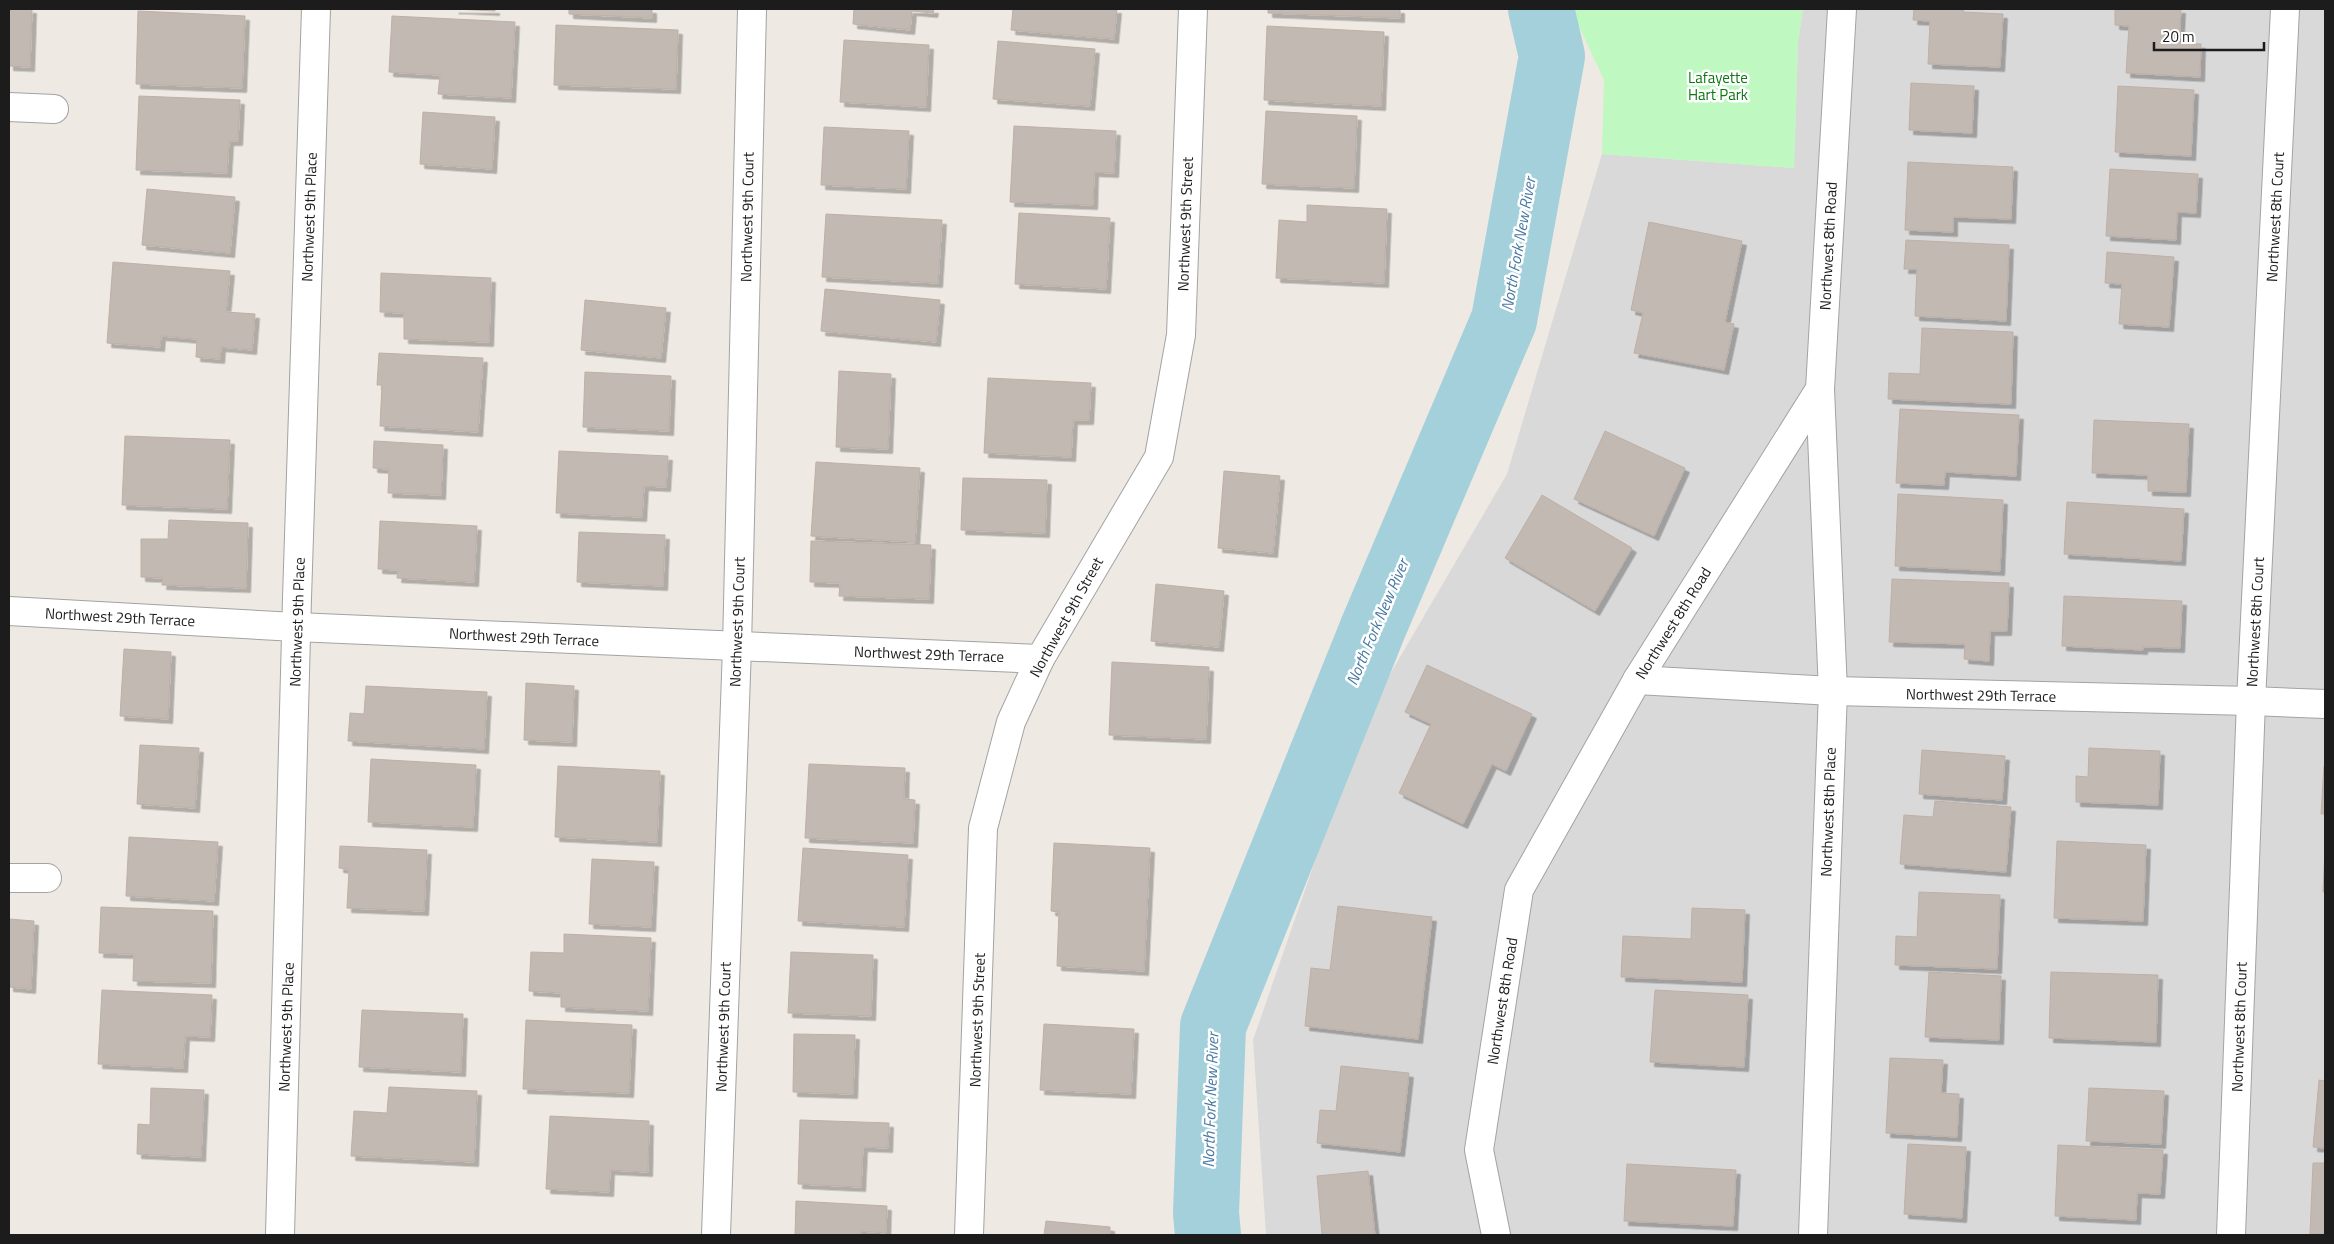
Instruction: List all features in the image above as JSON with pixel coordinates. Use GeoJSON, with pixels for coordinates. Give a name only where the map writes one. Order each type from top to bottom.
{"type":"FeatureCollection","features":[{"type":"Feature","properties":{"kind":"street","name":"Northwest 9th Place"},"geometry":{"type":"LineString","coordinates":[[280,1235],[296,627],[316,9]]}},
{"type":"Feature","properties":{"kind":"street","name":"Northwest 9th Court"},"geometry":{"type":"LineString","coordinates":[[716,1235],[737,647],[752,9]]}},
{"type":"Feature","properties":{"kind":"street","name":"Northwest 9th Street"},"geometry":{"type":"LineString","coordinates":[[969,1235],[983,828],[1011,722],[1040,658],[1159,456],[1181,335],[1193,9]]}},
{"type":"Feature","properties":{"kind":"street","name":"Northwest 8th Road"},"geometry":{"type":"LineString","coordinates":[[1496,1235],[1479,1150],[1520,890],[1637,680],[1820,389],[1842,9]]}},
{"type":"Feature","properties":{"kind":"street","name":"Northwest 8th Court"},"geometry":{"type":"LineString","coordinates":[[2231,1235],[2251,701],[2285,9]]}},
{"type":"Feature","properties":{"kind":"street"},"geometry":{"type":"LineString","coordinates":[[9,107],[54,109]]}},
{"type":"Feature","properties":{"kind":"street","name":"Northwest 8th Place"},"geometry":{"type":"LineString","coordinates":[[1813,1235],[1832,691],[1820,389]]}},
{"type":"Feature","properties":{"kind":"street","name":"Northwest 29th Terrace"},"geometry":{"type":"LineString","coordinates":[[9,611],[296,627],[737,647],[1040,658]]}},
{"type":"Feature","properties":{"kind":"street","name":"Northwest 29th Terrace"},"geometry":{"type":"LineString","coordinates":[[1637,680],[1832,691],[2325,704]]}},
{"type":"Feature","properties":{"kind":"street"},"geometry":{"type":"LineString","coordinates":[[9,878],[47,878]]}},
{"type":"Feature","properties":{"kind":"shaded area"},"geometry":{"type":"Polygon","coordinates":[[[1803,9],[2325,9],[2325,1235],[1266,1235],[1253,1040],[1365,717],[1507,474],[1602,154],[1794,168],[1798,42],[1803,9]]]}},
{"type":"Feature","properties":{"kind":"green space","name":"Lafayette Hart Park"},"geometry":{"type":"Polygon","coordinates":[[[1571,9],[1803,9],[1798,42],[1794,168],[1602,154],[1604,80],[1571,9]]]}},
{"type":"Feature","properties":{"kind":"building"},"geometry":{"type":"Polygon","coordinates":[[[9,9],[32,9],[30,67],[9,66],[9,9]]]}},
{"type":"Feature","properties":{"kind":"building"},"geometry":{"type":"Polygon","coordinates":[[[454,9],[495,9],[495,11],[454,9]]]}},
{"type":"Feature","properties":{"kind":"building"},"geometry":{"type":"Polygon","coordinates":[[[569,9],[652,9],[652,18],[569,14],[569,9]]]}},
{"type":"Feature","properties":{"kind":"building"},"geometry":{"type":"Polygon","coordinates":[[[854,9],[934,9],[933,13],[912,11],[910,30],[853,24],[854,9]]]}},
{"type":"Feature","properties":{"kind":"building"},"geometry":{"type":"Polygon","coordinates":[[[1013,9],[1117,9],[1114,39],[1011,30],[1013,9]]]}},
{"type":"Feature","properties":{"kind":"building"},"geometry":{"type":"Polygon","coordinates":[[[1268,9],[1400,9],[1400,18],[1268,13],[1268,9]]]}},
{"type":"Feature","properties":{"kind":"building"},"geometry":{"type":"Polygon","coordinates":[[[1914,9],[1964,9],[1963,12],[2003,14],[2000,67],[1928,64],[1930,21],[1913,20],[1914,9]]]}},
{"type":"Feature","properties":{"kind":"building"},"geometry":{"type":"Polygon","coordinates":[[[2115,9],[2181,9],[2179,43],[2201,44],[2200,77],[2126,73],[2129,26],[2115,25],[2115,9]]]}},
{"type":"Feature","properties":{"kind":"building"},"geometry":{"type":"Polygon","coordinates":[[[138,11],[245,16],[242,88],[136,84],[138,11]]]}},
{"type":"Feature","properties":{"kind":"building"},"geometry":{"type":"Polygon","coordinates":[[[392,16],[515,22],[511,98],[438,94],[440,75],[389,72],[392,16]]]}},
{"type":"Feature","properties":{"kind":"building"},"geometry":{"type":"Polygon","coordinates":[[[556,25],[678,30],[676,89],[554,85],[556,25]]]}},
{"type":"Feature","properties":{"kind":"building"},"geometry":{"type":"Polygon","coordinates":[[[1267,26],[1384,32],[1381,106],[1264,100],[1267,26]]]}},
{"type":"Feature","properties":{"kind":"building"},"geometry":{"type":"Polygon","coordinates":[[[844,40],[929,45],[926,107],[840,102],[844,40]]]}},
{"type":"Feature","properties":{"kind":"building"},"geometry":{"type":"Polygon","coordinates":[[[998,41],[1095,49],[1090,106],[993,99],[998,41]]]}},
{"type":"Feature","properties":{"kind":"building"},"geometry":{"type":"Polygon","coordinates":[[[1911,83],[1974,86],[1972,133],[1909,130],[1911,83]]]}},
{"type":"Feature","properties":{"kind":"building"},"geometry":{"type":"Polygon","coordinates":[[[2118,86],[2194,90],[2191,156],[2115,152],[2118,86]]]}},
{"type":"Feature","properties":{"kind":"building"},"geometry":{"type":"Polygon","coordinates":[[[139,96],[240,100],[238,141],[229,141],[227,173],[136,170],[139,96]]]}},
{"type":"Feature","properties":{"kind":"building"},"geometry":{"type":"Polygon","coordinates":[[[1266,111],[1357,116],[1354,188],[1262,184],[1266,111]]]}},
{"type":"Feature","properties":{"kind":"building"},"geometry":{"type":"Polygon","coordinates":[[[423,112],[495,117],[492,169],[420,164],[423,112]]]}},
{"type":"Feature","properties":{"kind":"building"},"geometry":{"type":"Polygon","coordinates":[[[1014,126],[1116,131],[1114,173],[1094,172],[1093,205],[1010,202],[1014,126]]]}},
{"type":"Feature","properties":{"kind":"building"},"geometry":{"type":"Polygon","coordinates":[[[824,127],[909,131],[906,189],[821,185],[824,127]]]}},
{"type":"Feature","properties":{"kind":"building"},"geometry":{"type":"Polygon","coordinates":[[[1908,162],[2013,167],[2011,219],[1953,217],[1953,232],[1905,230],[1908,162]]]}},
{"type":"Feature","properties":{"kind":"building"},"geometry":{"type":"Polygon","coordinates":[[[2110,169],[2198,174],[2196,213],[2177,212],[2176,240],[2106,236],[2110,169]]]}},
{"type":"Feature","properties":{"kind":"building"},"geometry":{"type":"Polygon","coordinates":[[[147,189],[235,197],[230,253],[142,245],[147,189]]]}},
{"type":"Feature","properties":{"kind":"building"},"geometry":{"type":"Polygon","coordinates":[[[1307,205],[1387,209],[1384,283],[1276,278],[1279,220],[1307,222],[1307,205]]]}},
{"type":"Feature","properties":{"kind":"building"},"geometry":{"type":"Polygon","coordinates":[[[1019,213],[1110,218],[1106,289],[1015,284],[1019,213]]]}},
{"type":"Feature","properties":{"kind":"building"},"geometry":{"type":"Polygon","coordinates":[[[826,214],[942,220],[938,283],[822,277],[826,214]]]}},
{"type":"Feature","properties":{"kind":"building"},"geometry":{"type":"Polygon","coordinates":[[[1649,222],[1742,241],[1725,322],[1734,324],[1724,370],[1634,353],[1643,313],[1631,310],[1649,222]]]}},
{"type":"Feature","properties":{"kind":"building"},"geometry":{"type":"Polygon","coordinates":[[[1906,240],[2009,245],[2006,321],[1915,316],[1917,269],[1904,269],[1906,240]]]}},
{"type":"Feature","properties":{"kind":"building"},"geometry":{"type":"Polygon","coordinates":[[[2107,252],[2174,257],[2169,327],[2119,324],[2122,284],[2105,283],[2107,252]]]}},
{"type":"Feature","properties":{"kind":"building"},"geometry":{"type":"Polygon","coordinates":[[[113,262],[230,271],[226,312],[255,314],[252,350],[221,347],[220,359],[196,357],[197,339],[161,336],[160,347],[107,343],[113,262]]]}},
{"type":"Feature","properties":{"kind":"building"},"geometry":{"type":"Polygon","coordinates":[[[381,273],[491,278],[489,342],[404,339],[404,313],[380,312],[381,273]]]}},
{"type":"Feature","properties":{"kind":"building"},"geometry":{"type":"Polygon","coordinates":[[[825,289],[940,300],[936,342],[821,331],[825,289]]]}},
{"type":"Feature","properties":{"kind":"building"},"geometry":{"type":"Polygon","coordinates":[[[585,300],[666,308],[661,358],[581,350],[585,300]]]}},
{"type":"Feature","properties":{"kind":"building"},"geometry":{"type":"Polygon","coordinates":[[[1922,328],[2013,332],[2011,404],[1888,399],[1889,373],[1920,374],[1922,328]]]}},
{"type":"Feature","properties":{"kind":"building"},"geometry":{"type":"Polygon","coordinates":[[[379,353],[483,358],[478,432],[380,426],[382,385],[377,385],[379,353]]]}},
{"type":"Feature","properties":{"kind":"building"},"geometry":{"type":"Polygon","coordinates":[[[839,371],[891,374],[888,449],[836,447],[839,371]]]}},
{"type":"Feature","properties":{"kind":"building"},"geometry":{"type":"Polygon","coordinates":[[[585,372],[671,376],[669,431],[583,427],[585,372]]]}},
{"type":"Feature","properties":{"kind":"building"},"geometry":{"type":"Polygon","coordinates":[[[988,378],[1091,383],[1089,420],[1073,420],[1071,457],[984,453],[988,378]]]}},
{"type":"Feature","properties":{"kind":"building"},"geometry":{"type":"Polygon","coordinates":[[[1900,409],[2019,415],[2016,476],[1945,472],[1944,485],[1896,483],[1900,409]]]}},
{"type":"Feature","properties":{"kind":"building"},"geometry":{"type":"Polygon","coordinates":[[[2094,420],[2189,424],[2186,492],[2148,491],[2148,475],[2092,473],[2094,420]]]}},
{"type":"Feature","properties":{"kind":"building"},"geometry":{"type":"Polygon","coordinates":[[[1605,431],[1685,468],[1654,536],[1574,499],[1605,431]]]}},
{"type":"Feature","properties":{"kind":"building"},"geometry":{"type":"Polygon","coordinates":[[[125,436],[230,440],[227,509],[122,505],[125,436]]]}},
{"type":"Feature","properties":{"kind":"building"},"geometry":{"type":"Polygon","coordinates":[[[374,441],[443,445],[441,495],[388,493],[389,469],[373,468],[374,441]]]}},
{"type":"Feature","properties":{"kind":"building"},"geometry":{"type":"Polygon","coordinates":[[[559,451],[668,456],[666,487],[644,486],[642,517],[556,513],[559,451]]]}},
{"type":"Feature","properties":{"kind":"building"},"geometry":{"type":"Polygon","coordinates":[[[816,462],[920,468],[915,542],[811,536],[816,462]]]}},
{"type":"Feature","properties":{"kind":"building"},"geometry":{"type":"Polygon","coordinates":[[[1224,471],[1280,476],[1273,553],[1218,548],[1224,471]]]}},
{"type":"Feature","properties":{"kind":"building"},"geometry":{"type":"Polygon","coordinates":[[[963,478],[1047,480],[1045,533],[961,530],[963,478]]]}},
{"type":"Feature","properties":{"kind":"building"},"geometry":{"type":"Polygon","coordinates":[[[1898,494],[2003,500],[2000,571],[1895,566],[1898,494]]]}},
{"type":"Feature","properties":{"kind":"building"},"geometry":{"type":"Polygon","coordinates":[[[1542,495],[1632,548],[1595,611],[1505,558],[1542,495]]]}},
{"type":"Feature","properties":{"kind":"building"},"geometry":{"type":"Polygon","coordinates":[[[2067,502],[2184,509],[2181,561],[2064,554],[2067,502]]]}},
{"type":"Feature","properties":{"kind":"building"},"geometry":{"type":"Polygon","coordinates":[[[169,520],[248,523],[246,588],[162,585],[163,578],[141,577],[141,539],[168,539],[169,520]]]}},
{"type":"Feature","properties":{"kind":"building"},"geometry":{"type":"Polygon","coordinates":[[[380,521],[477,526],[474,582],[397,578],[398,570],[378,569],[380,521]]]}},
{"type":"Feature","properties":{"kind":"building"},"geometry":{"type":"Polygon","coordinates":[[[579,532],[665,535],[663,586],[577,582],[579,532]]]}},
{"type":"Feature","properties":{"kind":"building"},"geometry":{"type":"Polygon","coordinates":[[[811,541],[931,545],[929,599],[839,596],[840,583],[810,582],[811,541]]]}},
{"type":"Feature","properties":{"kind":"building"},"geometry":{"type":"Polygon","coordinates":[[[1892,579],[2009,583],[2007,631],[1990,631],[1989,661],[1964,659],[1965,644],[1889,642],[1892,579]]]}},
{"type":"Feature","properties":{"kind":"building"},"geometry":{"type":"Polygon","coordinates":[[[1156,584],[1224,591],[1219,647],[1151,641],[1156,584]]]}},
{"type":"Feature","properties":{"kind":"building"},"geometry":{"type":"Polygon","coordinates":[[[2064,596],[2182,601],[2180,648],[2143,647],[2143,650],[2062,646],[2064,596]]]}},
{"type":"Feature","properties":{"kind":"building"},"geometry":{"type":"Polygon","coordinates":[[[124,649],[171,652],[168,719],[120,716],[124,649]]]}},
{"type":"Feature","properties":{"kind":"building"},"geometry":{"type":"Polygon","coordinates":[[[1112,662],[1209,667],[1206,739],[1109,735],[1112,662]]]}},
{"type":"Feature","properties":{"kind":"building"},"geometry":{"type":"Polygon","coordinates":[[[1427,665],[1532,714],[1506,771],[1492,764],[1463,824],[1399,793],[1431,724],[1405,712],[1427,665]]]}},
{"type":"Feature","properties":{"kind":"building"},"geometry":{"type":"Polygon","coordinates":[[[526,683],[574,686],[572,742],[524,740],[526,683]]]}},
{"type":"Feature","properties":{"kind":"building"},"geometry":{"type":"Polygon","coordinates":[[[366,686],[487,692],[484,749],[348,741],[350,713],[364,714],[366,686]]]}},
{"type":"Feature","properties":{"kind":"building"},"geometry":{"type":"Polygon","coordinates":[[[140,745],[199,748],[195,808],[137,804],[140,745]]]}},
{"type":"Feature","properties":{"kind":"building"},"geometry":{"type":"Polygon","coordinates":[[[2089,748],[2160,751],[2158,805],[2076,802],[2076,776],[2088,777],[2089,748]]]}},
{"type":"Feature","properties":{"kind":"building"},"geometry":{"type":"Polygon","coordinates":[[[1922,750],[2005,756],[2002,800],[1919,794],[1922,750]]]}},
{"type":"Feature","properties":{"kind":"building"},"geometry":{"type":"Polygon","coordinates":[[[371,759],[476,765],[473,827],[368,822],[371,759]]]}},
{"type":"Feature","properties":{"kind":"building"},"geometry":{"type":"Polygon","coordinates":[[[809,764],[905,768],[904,799],[915,800],[913,843],[805,838],[809,764]]]}},
{"type":"Feature","properties":{"kind":"building"},"geometry":{"type":"Polygon","coordinates":[[[558,766],[660,771],[657,842],[555,837],[558,766]]]}},
{"type":"Feature","properties":{"kind":"building"},"geometry":{"type":"Polygon","coordinates":[[[2324,766],[2325,814],[2321,814],[2324,766]]]}},
{"type":"Feature","properties":{"kind":"building"},"geometry":{"type":"Polygon","coordinates":[[[1935,801],[2011,807],[2006,872],[1900,864],[1904,815],[1933,817],[1935,801]]]}},
{"type":"Feature","properties":{"kind":"building"},"geometry":{"type":"Polygon","coordinates":[[[129,837],[218,842],[214,901],[126,896],[129,837]]]}},
{"type":"Feature","properties":{"kind":"building"},"geometry":{"type":"Polygon","coordinates":[[[2057,841],[2146,845],[2143,921],[2054,918],[2057,841]]]}},
{"type":"Feature","properties":{"kind":"building"},"geometry":{"type":"Polygon","coordinates":[[[1054,843],[1150,848],[1144,971],[1057,966],[1059,912],[1051,911],[1054,843]]]}},
{"type":"Feature","properties":{"kind":"building"},"geometry":{"type":"Polygon","coordinates":[[[340,846],[427,850],[424,911],[347,908],[349,869],[339,868],[340,846]]]}},
{"type":"Feature","properties":{"kind":"building"},"geometry":{"type":"Polygon","coordinates":[[[803,848],[908,855],[904,927],[798,921],[803,848]]]}},
{"type":"Feature","properties":{"kind":"building"},"geometry":{"type":"Polygon","coordinates":[[[2325,849],[2325,892],[2323,892],[2325,849]]]}},
{"type":"Feature","properties":{"kind":"building"},"geometry":{"type":"Polygon","coordinates":[[[592,859],[654,862],[651,927],[589,924],[592,859]]]}},
{"type":"Feature","properties":{"kind":"building"},"geometry":{"type":"Polygon","coordinates":[[[1919,892],[2000,895],[1997,969],[1895,965],[1896,936],[1917,937],[1919,892]]]}},
{"type":"Feature","properties":{"kind":"building"},"geometry":{"type":"Polygon","coordinates":[[[1338,906],[1432,917],[1418,1039],[1305,1026],[1311,968],[1330,970],[1338,906]]]}},
{"type":"Feature","properties":{"kind":"building"},"geometry":{"type":"Polygon","coordinates":[[[101,907],[213,911],[211,983],[133,981],[134,954],[99,953],[101,907]]]}},
{"type":"Feature","properties":{"kind":"building"},"geometry":{"type":"Polygon","coordinates":[[[1692,908],[1745,910],[1742,982],[1621,977],[1623,936],[1691,939],[1692,908]]]}},
{"type":"Feature","properties":{"kind":"building"},"geometry":{"type":"Polygon","coordinates":[[[9,919],[34,921],[31,989],[9,987],[9,919]]]}},
{"type":"Feature","properties":{"kind":"building"},"geometry":{"type":"Polygon","coordinates":[[[564,934],[651,938],[648,1011],[561,1007],[561,993],[529,991],[531,952],[564,953],[564,934]]]}},
{"type":"Feature","properties":{"kind":"building"},"geometry":{"type":"Polygon","coordinates":[[[791,952],[873,955],[871,1016],[788,1013],[791,952]]]}},
{"type":"Feature","properties":{"kind":"building"},"geometry":{"type":"Polygon","coordinates":[[[1929,972],[2001,976],[1999,1040],[1925,1037],[1929,972]]]}},
{"type":"Feature","properties":{"kind":"building"},"geometry":{"type":"Polygon","coordinates":[[[2051,972],[2158,975],[2156,1042],[2049,1038],[2051,972]]]}},
{"type":"Feature","properties":{"kind":"building"},"geometry":{"type":"Polygon","coordinates":[[[102,990],[212,995],[210,1037],[185,1036],[183,1068],[98,1064],[102,990]]]}},
{"type":"Feature","properties":{"kind":"building"},"geometry":{"type":"Polygon","coordinates":[[[1655,990],[1748,995],[1744,1067],[1650,1062],[1655,990]]]}},
{"type":"Feature","properties":{"kind":"building"},"geometry":{"type":"Polygon","coordinates":[[[362,1010],[463,1014],[461,1072],[359,1067],[362,1010]]]}},
{"type":"Feature","properties":{"kind":"building"},"geometry":{"type":"Polygon","coordinates":[[[526,1020],[632,1025],[629,1093],[523,1089],[526,1020]]]}},
{"type":"Feature","properties":{"kind":"building"},"geometry":{"type":"Polygon","coordinates":[[[1044,1024],[1134,1029],[1131,1094],[1040,1090],[1044,1024]]]}},
{"type":"Feature","properties":{"kind":"building"},"geometry":{"type":"Polygon","coordinates":[[[794,1034],[855,1035],[853,1094],[793,1092],[794,1034]]]}},
{"type":"Feature","properties":{"kind":"building"},"geometry":{"type":"Polygon","coordinates":[[[1890,1058],[1943,1060],[1941,1093],[1959,1094],[1957,1137],[1886,1133],[1890,1058]]]}},
{"type":"Feature","properties":{"kind":"building"},"geometry":{"type":"Polygon","coordinates":[[[1341,1066],[1409,1073],[1400,1152],[1317,1143],[1320,1110],[1336,1111],[1341,1066]]]}},
{"type":"Feature","properties":{"kind":"building"},"geometry":{"type":"Polygon","coordinates":[[[2319,1080],[2325,1081],[2325,1148],[2313,1147],[2319,1080]]]}},
{"type":"Feature","properties":{"kind":"building"},"geometry":{"type":"Polygon","coordinates":[[[389,1087],[477,1091],[474,1162],[351,1156],[354,1111],[387,1113],[389,1087]]]}},
{"type":"Feature","properties":{"kind":"building"},"geometry":{"type":"Polygon","coordinates":[[[151,1088],[204,1090],[201,1157],[137,1154],[138,1124],[150,1125],[151,1088]]]}},
{"type":"Feature","properties":{"kind":"building"},"geometry":{"type":"Polygon","coordinates":[[[2089,1088],[2164,1091],[2161,1144],[2086,1141],[2089,1088]]]}},
{"type":"Feature","properties":{"kind":"building"},"geometry":{"type":"Polygon","coordinates":[[[550,1116],[649,1121],[648,1172],[610,1170],[609,1192],[546,1189],[550,1116]]]}},
{"type":"Feature","properties":{"kind":"building"},"geometry":{"type":"Polygon","coordinates":[[[800,1120],[889,1123],[888,1148],[863,1147],[861,1187],[798,1184],[800,1120]]]}},
{"type":"Feature","properties":{"kind":"building"},"geometry":{"type":"Polygon","coordinates":[[[1908,1144],[1966,1147],[1962,1218],[1904,1214],[1908,1144]]]}},
{"type":"Feature","properties":{"kind":"building"},"geometry":{"type":"Polygon","coordinates":[[[2058,1145],[2163,1150],[2160,1194],[2137,1193],[2136,1220],[2055,1216],[2058,1145]]]}},
{"type":"Feature","properties":{"kind":"building"},"geometry":{"type":"Polygon","coordinates":[[[2313,1163],[2325,1163],[2325,1234],[2310,1234],[2313,1163]]]}},
{"type":"Feature","properties":{"kind":"building"},"geometry":{"type":"Polygon","coordinates":[[[1627,1164],[1736,1170],[1733,1226],[1624,1221],[1627,1164]]]}},
{"type":"Feature","properties":{"kind":"building"},"geometry":{"type":"Polygon","coordinates":[[[1368,1171],[1375,1235],[1322,1235],[1317,1176],[1368,1171]]]}},
{"type":"Feature","properties":{"kind":"building"},"geometry":{"type":"Polygon","coordinates":[[[796,1201],[887,1206],[886,1233],[860,1231],[860,1235],[795,1235],[796,1201]]]}},
{"type":"Feature","properties":{"kind":"building"},"geometry":{"type":"Polygon","coordinates":[[[1046,1221],[1110,1227],[1110,1235],[1044,1235],[1046,1221]]]}},
{"type":"Feature","properties":{"kind":"waterway","name":"North Fork New River"},"geometry":{"type":"LineString","coordinates":[[1208,1235],[1206,1213],[1213,1026],[1373,628],[1504,320],[1552,56],[1541,9]]}}]}
